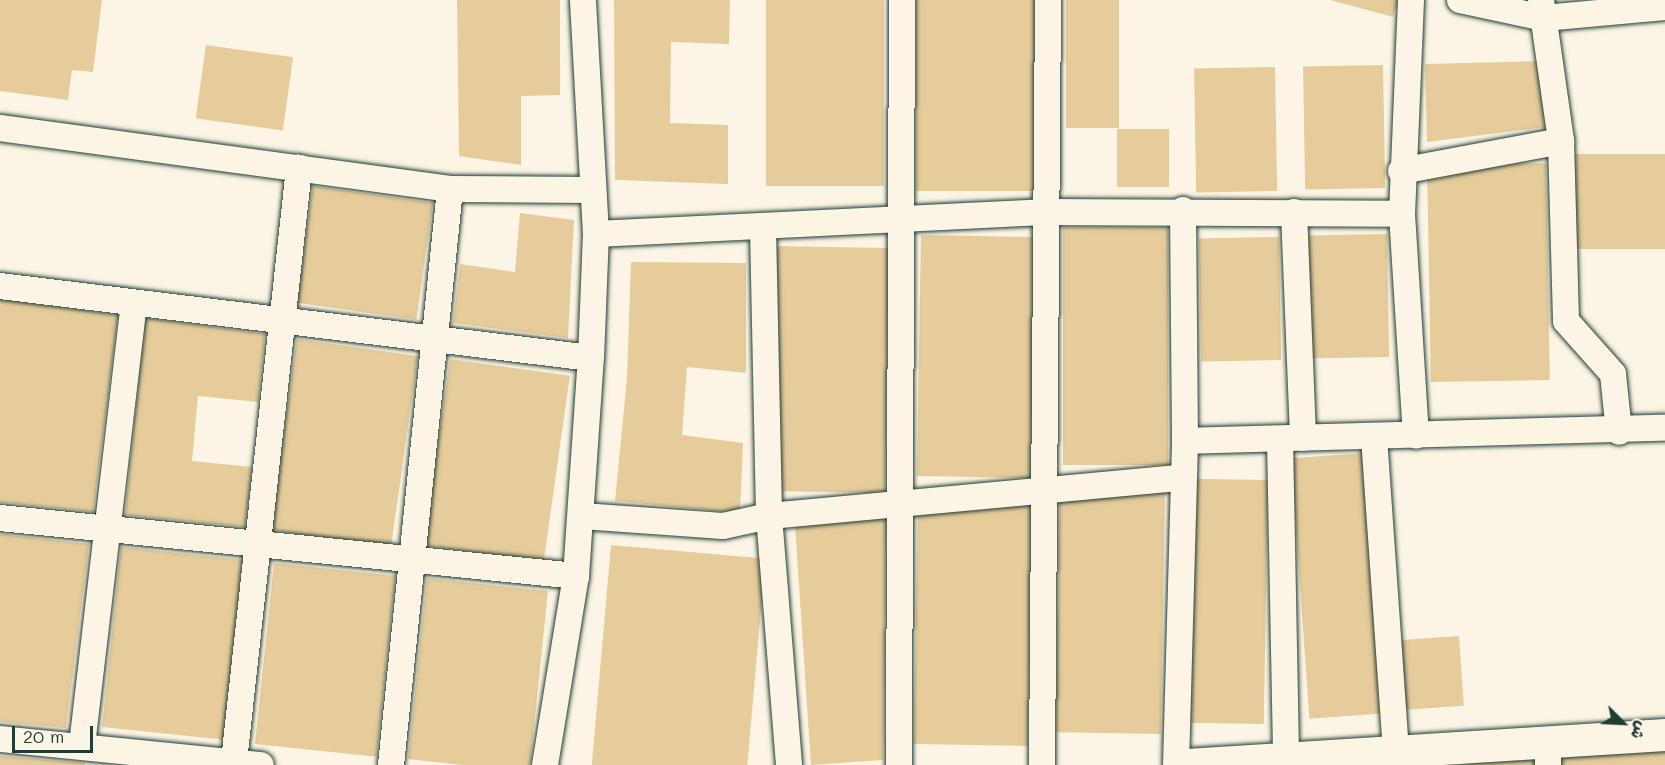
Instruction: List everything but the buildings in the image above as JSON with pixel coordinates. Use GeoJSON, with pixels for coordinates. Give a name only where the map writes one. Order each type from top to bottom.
{"type":"FeatureCollection","features":[{"type":"Feature","properties":{"kind":"street"},"geometry":{"type":"LineString","coordinates":[[545,765],[576,576],[582,516],[591,358],[596,234],[583,0]]}},
{"type":"Feature","properties":{"kind":"street"},"geometry":{"type":"LineString","coordinates":[[899,765],[902,0]]}},
{"type":"Feature","properties":{"kind":"street"},"geometry":{"type":"LineString","coordinates":[[1042,765],[1048,0]]}},
{"type":"Feature","properties":{"kind":"street"},"geometry":{"type":"LineString","coordinates":[[1411,0],[1401,171],[1416,436]]}},
{"type":"Feature","properties":{"kind":"street"},"geometry":{"type":"LineString","coordinates":[[1460,0],[1542,9],[1665,6]]}},
{"type":"Feature","properties":{"kind":"street"},"geometry":{"type":"LineString","coordinates":[[1542,9],[1561,141],[1566,321],[1612,374],[1619,432]]}},
{"type":"Feature","properties":{"kind":"street"},"geometry":{"type":"LineString","coordinates":[[0,128],[450,189],[592,190]]}},
{"type":"Feature","properties":{"kind":"street"},"geometry":{"type":"LineString","coordinates":[[1401,171],[1561,141]]}},
{"type":"Feature","properties":{"kind":"street"},"geometry":{"type":"LineString","coordinates":[[0,739],[82,745],[253,764],[260,543],[299,168]]}},
{"type":"Feature","properties":{"kind":"street"},"geometry":{"type":"LineString","coordinates":[[391,765],[450,189]]}},
{"type":"Feature","properties":{"kind":"street"},"geometry":{"type":"LineString","coordinates":[[596,234],[763,228],[1048,212],[1183,210],[1402,214]]}},
{"type":"Feature","properties":{"kind":"street"},"geometry":{"type":"LineString","coordinates":[[1176,765],[1181,478],[1185,441],[1183,210]]}},
{"type":"Feature","properties":{"kind":"street"},"geometry":{"type":"LineString","coordinates":[[1286,756],[1294,212]]}},
{"type":"Feature","properties":{"kind":"street"},"geometry":{"type":"LineString","coordinates":[[763,228],[769,516],[789,765]]}},
{"type":"Feature","properties":{"kind":"street"},"geometry":{"type":"LineString","coordinates":[[0,286],[134,304],[435,336],[591,358]]}},
{"type":"Feature","properties":{"kind":"street"},"geometry":{"type":"LineString","coordinates":[[82,745],[134,304]]}},
{"type":"Feature","properties":{"kind":"street"},"geometry":{"type":"LineString","coordinates":[[1185,441],[1619,432],[1665,428]]}},
{"type":"Feature","properties":{"kind":"street"},"geometry":{"type":"LineString","coordinates":[[1374,438],[1375,755]]}},
{"type":"Feature","properties":{"kind":"street"},"geometry":{"type":"LineString","coordinates":[[582,516],[723,526],[769,516],[1181,478]]}},
{"type":"Feature","properties":{"kind":"street"},"geometry":{"type":"LineString","coordinates":[[0,518],[576,576]]}},
{"type":"Feature","properties":{"kind":"street"},"geometry":{"type":"LineString","coordinates":[[1187,765],[1286,756],[1548,754],[1665,735]]}}]}
